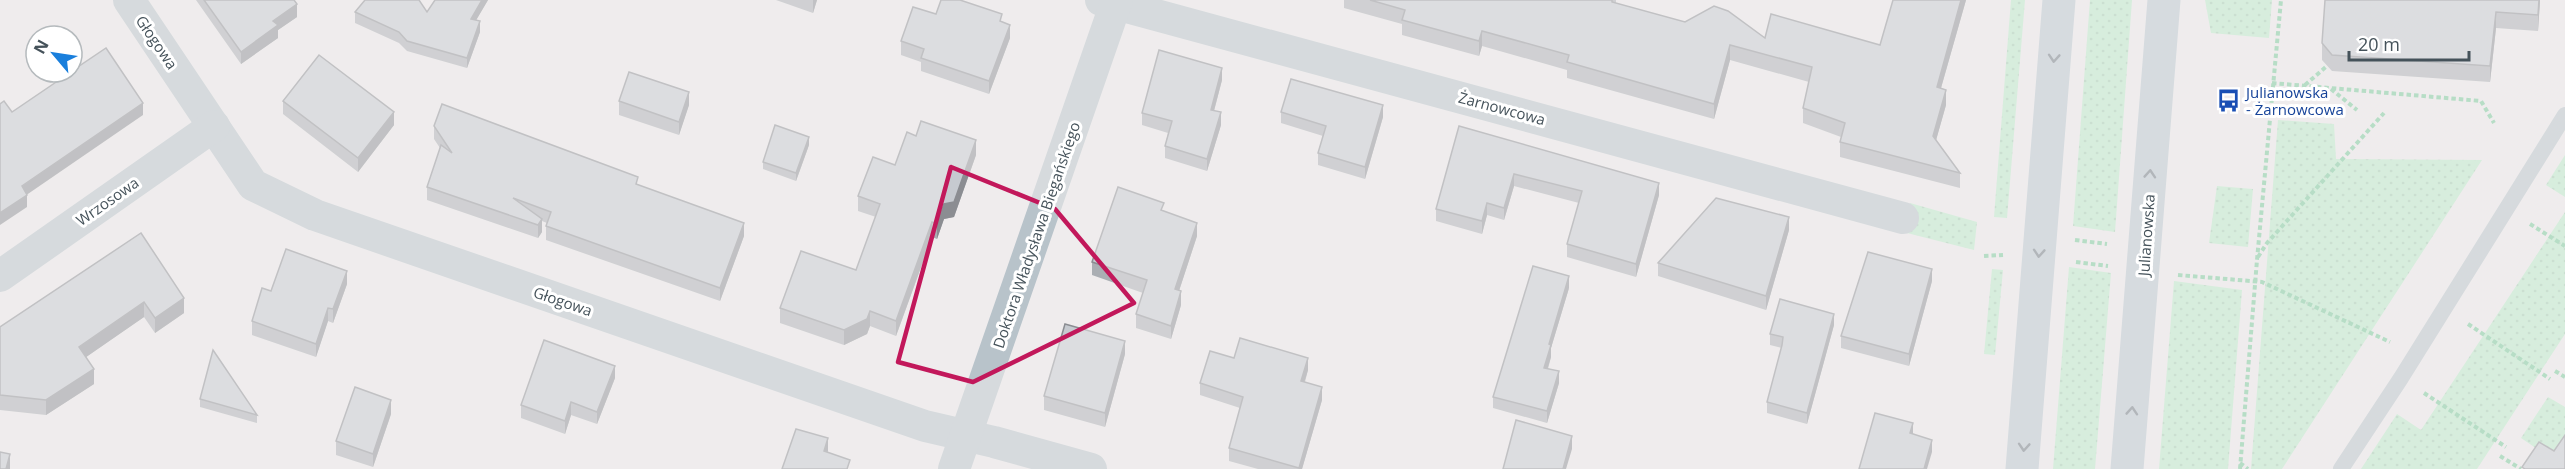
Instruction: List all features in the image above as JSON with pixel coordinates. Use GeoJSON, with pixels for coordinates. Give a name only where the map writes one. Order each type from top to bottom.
{"type":"FeatureCollection","features":[{"type":"Feature","properties":{"kind":"main road"},"geometry":{"type":"LineString","coordinates":[[2022,469],[2059,0]]}},
{"type":"Feature","properties":{"kind":"main road","name":"Julianowska"},"geometry":{"type":"LineString","coordinates":[[2127,469],[2164,0]]}},
{"type":"Feature","properties":{"kind":"street","name":"Głogowa"},"geometry":{"type":"LineString","coordinates":[[129,0],[253,185],[315,215],[924,426],[994,442],[1091,469]]}},
{"type":"Feature","properties":{"kind":"street","name":"Żarnowcowa"},"geometry":{"type":"LineString","coordinates":[[1112,1],[1903,218]]}},
{"type":"Feature","properties":{"kind":"street","name":"Doktora Władysława Biegańskiego"},"geometry":{"type":"LineString","coordinates":[[954,469],[1112,1]]}},
{"type":"Feature","properties":{"kind":"street","name":"Wrzosowa"},"geometry":{"type":"LineString","coordinates":[[0,276],[214,126]]}},
{"type":"Feature","properties":{"kind":"lane"},"geometry":{"type":"LineString","coordinates":[[2341,469],[2401,378],[2565,115]]}},
{"type":"Feature","properties":{"kind":"path"},"geometry":{"type":"LineString","coordinates":[[2240,469],[2256,260],[2282,0]]}},
{"type":"Feature","properties":{"kind":"path"},"geometry":{"type":"LineString","coordinates":[[2304,86],[2327,66]]}},
{"type":"Feature","properties":{"kind":"path"},"geometry":{"type":"LineString","coordinates":[[2272,83],[2481,101],[2494,123]]}},
{"type":"Feature","properties":{"kind":"path"},"geometry":{"type":"LineString","coordinates":[[2331,88],[2357,110]]}},
{"type":"Feature","properties":{"kind":"path"},"geometry":{"type":"LineString","coordinates":[[2256,260],[2267,243],[2384,113]]}},
{"type":"Feature","properties":{"kind":"path"},"geometry":{"type":"LineString","coordinates":[[2506,208],[2565,246]]}},
{"type":"Feature","properties":{"kind":"path"},"geometry":{"type":"LineString","coordinates":[[2072,239],[2113,245]]}},
{"type":"Feature","properties":{"kind":"path"},"geometry":{"type":"LineString","coordinates":[[1984,256],[2008,255]]}},
{"type":"Feature","properties":{"kind":"path"},"geometry":{"type":"LineString","coordinates":[[2070,261],[2112,267]]}},
{"type":"Feature","properties":{"kind":"path"},"geometry":{"type":"LineString","coordinates":[[2175,275],[2262,282],[2415,354]]}},
{"type":"Feature","properties":{"kind":"path"},"geometry":{"type":"LineString","coordinates":[[2444,308],[2550,379]]}},
{"type":"Feature","properties":{"kind":"path"},"geometry":{"type":"LineString","coordinates":[[2555,371],[2565,377]]}},
{"type":"Feature","properties":{"kind":"path"},"geometry":{"type":"LineString","coordinates":[[2401,378],[2506,447]]}},
{"type":"Feature","properties":{"kind":"path"},"geometry":{"type":"LineString","coordinates":[[2500,456],[2522,469]]}},
{"type":"Feature","properties":{"kind":"path"},"geometry":{"type":"LineString","coordinates":[[2240,463],[2248,469]]}},
{"type":"Feature","properties":{"kind":"highlighted area"},"geometry":{"type":"Polygon","coordinates":[[[951,167],[1055,209],[1134,303],[973,382],[898,362],[951,167]]]}},
{"type":"Feature","properties":{"kind":"green space"},"geometry":{"type":"Polygon","coordinates":[[[2011,0],[2025,0],[2007,218],[1994,217],[2011,0]]]}},
{"type":"Feature","properties":{"kind":"green space"},"geometry":{"type":"Polygon","coordinates":[[[2090,0],[2132,0],[2115,232],[2073,226],[2090,0]]]}},
{"type":"Feature","properties":{"kind":"green space"},"geometry":{"type":"Polygon","coordinates":[[[2205,0],[2272,0],[2269,38],[2211,33],[2205,0]]]}},
{"type":"Feature","properties":{"kind":"green space"},"geometry":{"type":"Polygon","coordinates":[[[2278,120],[2334,124],[2336,159],[2482,160],[2282,469],[2251,469],[2278,120]]]}},
{"type":"Feature","properties":{"kind":"green space"},"geometry":{"type":"Polygon","coordinates":[[[2565,155],[2565,197],[2546,185],[2565,155]]]}},
{"type":"Feature","properties":{"kind":"green space"},"geometry":{"type":"Polygon","coordinates":[[[2217,186],[2253,189],[2248,247],[2209,243],[2217,186]]]}},
{"type":"Feature","properties":{"kind":"green space"},"geometry":{"type":"Polygon","coordinates":[[[1910,203],[1977,222],[1974,250],[1907,233],[1910,203]]]}},
{"type":"Feature","properties":{"kind":"green space"},"geometry":{"type":"Polygon","coordinates":[[[2565,212],[2565,334],[2477,469],[2361,469],[2397,414],[2421,430],[2565,212]]]}},
{"type":"Feature","properties":{"kind":"green space"},"geometry":{"type":"Polygon","coordinates":[[[2069,267],[2111,273],[2095,469],[2053,469],[2069,267]]]}},
{"type":"Feature","properties":{"kind":"green space"},"geometry":{"type":"Polygon","coordinates":[[[1992,269],[2003,270],[1995,355],[1984,354],[1992,269]]]}},
{"type":"Feature","properties":{"kind":"green space"},"geometry":{"type":"Polygon","coordinates":[[[2174,281],[2242,290],[2228,469],[2159,469],[2174,281]]]}},
{"type":"Feature","properties":{"kind":"green space"},"geometry":{"type":"Polygon","coordinates":[[[2548,397],[2565,407],[2565,455],[2559,464],[2521,438],[2548,397]]]}},
{"type":"Feature","properties":{"kind":"building"},"geometry":{"type":"Polygon","coordinates":[[[204,0],[294,0],[297,4],[273,21],[278,25],[241,52],[204,0]]]}},
{"type":"Feature","properties":{"kind":"building"},"geometry":{"type":"Polygon","coordinates":[[[365,0],[419,0],[427,12],[435,0],[482,0],[471,19],[480,21],[467,58],[407,41],[399,32],[355,12],[365,0]]]}},
{"type":"Feature","properties":{"kind":"building"},"geometry":{"type":"Polygon","coordinates":[[[941,0],[960,0],[1002,14],[1000,21],[1010,25],[989,81],[921,58],[924,49],[901,41],[913,7],[936,14],[941,0]]]}},
{"type":"Feature","properties":{"kind":"building"},"geometry":{"type":"Polygon","coordinates":[[[1370,0],[1612,0],[1612,2],[1685,22],[1714,6],[1728,11],[1765,38],[1771,14],[1880,45],[1893,0],[1961,0],[1937,87],[1946,90],[1933,136],[1960,173],[1840,142],[1845,123],[1803,108],[1812,67],[1730,45],[1714,104],[1567,62],[1569,55],[1482,31],[1479,41],[1402,20],[1405,10],[1370,0]]]}},
{"type":"Feature","properties":{"kind":"building"},"geometry":{"type":"Polygon","coordinates":[[[2325,0],[2539,0],[2538,15],[2496,12],[2490,66],[2332,55],[2322,43],[2325,0]]]}},
{"type":"Feature","properties":{"kind":"building"},"geometry":{"type":"Polygon","coordinates":[[[106,48],[143,103],[22,186],[27,195],[0,213],[0,104],[4,101],[12,112],[53,84],[84,84],[84,63],[106,48]]]}},
{"type":"Feature","properties":{"kind":"building"},"geometry":{"type":"Polygon","coordinates":[[[1159,50],[1222,68],[1211,110],[1221,112],[1207,159],[1165,146],[1172,121],[1142,113],[1159,50]]]}},
{"type":"Feature","properties":{"kind":"building"},"geometry":{"type":"Polygon","coordinates":[[[319,55],[394,112],[358,158],[283,101],[319,55]]]}},
{"type":"Feature","properties":{"kind":"building"},"geometry":{"type":"Polygon","coordinates":[[[629,72],[689,92],[679,122],[619,101],[629,72]]]}},
{"type":"Feature","properties":{"kind":"building"},"geometry":{"type":"Polygon","coordinates":[[[1291,79],[1383,105],[1365,167],[1318,153],[1326,126],[1281,112],[1291,79]]]}},
{"type":"Feature","properties":{"kind":"building"},"geometry":{"type":"Polygon","coordinates":[[[442,104],[638,177],[636,184],[744,223],[720,288],[546,226],[551,212],[513,198],[542,219],[538,225],[427,187],[441,145],[452,153],[434,126],[442,104]]]}},
{"type":"Feature","properties":{"kind":"building"},"geometry":{"type":"Polygon","coordinates":[[[921,121],[976,140],[954,202],[944,204],[937,224],[932,222],[896,321],[870,311],[867,319],[844,330],[780,308],[801,251],[856,270],[880,204],[858,196],[873,157],[895,165],[907,132],[916,136],[921,121]]]}},
{"type":"Feature","properties":{"kind":"building"},"geometry":{"type":"Polygon","coordinates":[[[775,125],[809,137],[796,173],[763,162],[775,125]]]}},
{"type":"Feature","properties":{"kind":"building"},"geometry":{"type":"Polygon","coordinates":[[[1459,126],[1659,183],[1636,264],[1567,244],[1582,191],[1514,174],[1504,208],[1487,203],[1482,221],[1436,209],[1459,126]]]}},
{"type":"Feature","properties":{"kind":"building"},"geometry":{"type":"Polygon","coordinates":[[[1118,187],[1164,203],[1161,210],[1197,223],[1175,289],[1181,291],[1171,326],[1136,314],[1147,280],[1092,262],[1118,187]]]}},
{"type":"Feature","properties":{"kind":"building"},"geometry":{"type":"Polygon","coordinates":[[[1716,198],[1789,217],[1766,296],[1658,263],[1716,198]]]}},
{"type":"Feature","properties":{"kind":"building"},"geometry":{"type":"Polygon","coordinates":[[[141,233],[184,298],[155,318],[144,302],[79,347],[94,369],[46,400],[0,395],[0,327],[141,233]]]}},
{"type":"Feature","properties":{"kind":"building"},"geometry":{"type":"Polygon","coordinates":[[[286,249],[347,271],[333,309],[328,308],[316,344],[252,321],[262,288],[271,291],[286,249]]]}},
{"type":"Feature","properties":{"kind":"building"},"geometry":{"type":"Polygon","coordinates":[[[1868,252],[1932,269],[1909,354],[1841,336],[1868,252]]]}},
{"type":"Feature","properties":{"kind":"building"},"geometry":{"type":"Polygon","coordinates":[[[1533,266],[1569,276],[1544,368],[1559,371],[1547,411],[1493,397],[1533,266]]]}},
{"type":"Feature","properties":{"kind":"building"},"geometry":{"type":"Polygon","coordinates":[[[1780,299],[1834,314],[1807,413],[1767,402],[1782,345],[1783,337],[1770,334],[1780,299]]]}},
{"type":"Feature","properties":{"kind":"building"},"geometry":{"type":"Polygon","coordinates":[[[1065,324],[1125,341],[1105,413],[1044,396],[1065,324]]]}},
{"type":"Feature","properties":{"kind":"building"},"geometry":{"type":"Polygon","coordinates":[[[1240,338],[1308,358],[1301,381],[1322,387],[1299,468],[1229,448],[1243,397],[1200,383],[1210,351],[1234,358],[1240,338]]]}},
{"type":"Feature","properties":{"kind":"building"},"geometry":{"type":"Polygon","coordinates":[[[544,340],[615,366],[597,412],[571,402],[565,421],[521,405],[544,340]]]}},
{"type":"Feature","properties":{"kind":"building"},"geometry":{"type":"Polygon","coordinates":[[[213,350],[257,415],[200,399],[213,350]]]}},
{"type":"Feature","properties":{"kind":"building"},"geometry":{"type":"Polygon","coordinates":[[[355,387],[391,400],[373,454],[336,441],[355,387]]]}},
{"type":"Feature","properties":{"kind":"building"},"geometry":{"type":"Polygon","coordinates":[[[1875,413],[1913,423],[1910,433],[1932,440],[1924,469],[1859,469],[1875,413]]]}},
{"type":"Feature","properties":{"kind":"building"},"geometry":{"type":"Polygon","coordinates":[[[1516,420],[1572,436],[1563,469],[1503,469],[1516,420]]]}},
{"type":"Feature","properties":{"kind":"building"},"geometry":{"type":"Polygon","coordinates":[[[796,429],[828,438],[824,451],[850,460],[847,469],[782,469],[796,429]]]}},
{"type":"Feature","properties":{"kind":"building"},"geometry":{"type":"Polygon","coordinates":[[[2565,435],[2565,469],[2525,469],[2522,467],[2539,442],[2554,451],[2565,435]]]}},
{"type":"Feature","properties":{"kind":"building"},"geometry":{"type":"Polygon","coordinates":[[[0,452],[10,454],[6,469],[0,469],[0,452]]]}},
{"type":"Feature","properties":{"kind":"place","name":"Julianowska - Żarnowcowa"},"geometry":{"type":"Point","coordinates":[2228,101]}}]}
